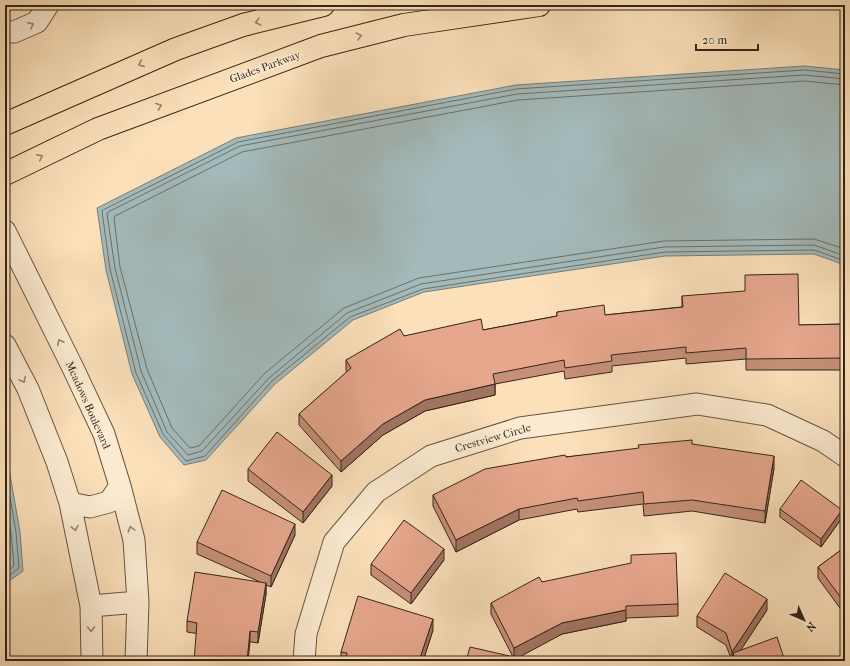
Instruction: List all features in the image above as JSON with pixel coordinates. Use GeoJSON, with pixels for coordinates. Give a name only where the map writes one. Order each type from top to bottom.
{"type":"FeatureCollection","features":[{"type":"Feature","properties":{"kind":"main road"},"geometry":{"type":"LineString","coordinates":[[5,124],[176,49],[243,26],[323,5]]}},
{"type":"Feature","properties":{"kind":"main road","name":"Glades Parkway"},"geometry":{"type":"LineString","coordinates":[[5,174],[98,129],[321,46],[404,25],[528,6]]}},
{"type":"Feature","properties":{"kind":"street"},"geometry":{"type":"LineString","coordinates":[[5,32],[14,32],[37,22],[48,5]]}},
{"type":"Feature","properties":{"kind":"street","name":"Meadows Boulevard"},"geometry":{"type":"LineString","coordinates":[[5,231],[73,368],[100,428],[120,486],[134,540],[138,602],[136,661]]}},
{"type":"Feature","properties":{"kind":"street"},"geometry":{"type":"LineString","coordinates":[[5,345],[34,403],[57,462],[70,503],[91,606],[92,661]]}},
{"type":"Feature","properties":{"kind":"street","name":"Crestview Circle"},"geometry":{"type":"LineString","coordinates":[[304,661],[306,634],[334,542],[376,492],[431,456],[520,428],[696,404],[767,415],[823,441],[845,456]]}},
{"type":"Feature","properties":{"kind":"street"},"geometry":{"type":"LineString","coordinates":[[70,503],[90,507],[109,502],[120,486]]}},
{"type":"Feature","properties":{"kind":"street"},"geometry":{"type":"LineString","coordinates":[[91,606],[138,602]]}},
{"type":"Feature","properties":{"kind":"water"},"geometry":{"type":"Polygon","coordinates":[[[804,66],[845,70],[845,265],[814,254],[665,256],[424,292],[353,320],[275,384],[206,460],[184,465],[160,437],[132,374],[106,270],[97,208],[236,138],[516,85],[804,66]]]}},
{"type":"Feature","properties":{"kind":"water"},"geometry":{"type":"Polygon","coordinates":[[[5,458],[8,463],[20,532],[23,571],[5,584],[5,458]]]}},
{"type":"Feature","properties":{"kind":"building"},"geometry":{"type":"Polygon","coordinates":[[[798,274],[799,325],[845,324],[845,358],[746,359],[746,348],[686,353],[686,347],[611,355],[612,361],[565,368],[564,360],[493,374],[495,384],[425,400],[383,424],[341,461],[299,414],[351,368],[346,360],[400,329],[404,336],[481,319],[483,330],[557,316],[557,312],[604,305],[605,315],[683,307],[682,296],[745,291],[745,275],[798,274]]]}},
{"type":"Feature","properties":{"kind":"building"},"geometry":{"type":"Polygon","coordinates":[[[277,432],[332,475],[303,512],[248,469],[277,432]]]}},
{"type":"Feature","properties":{"kind":"building"},"geometry":{"type":"Polygon","coordinates":[[[692,440],[692,444],[774,456],[765,511],[692,500],[644,504],[643,492],[578,501],[577,498],[519,509],[456,540],[433,495],[485,469],[565,455],[566,457],[639,448],[638,445],[692,440]]]}},
{"type":"Feature","properties":{"kind":"building"},"geometry":{"type":"Polygon","coordinates":[[[801,480],[842,510],[821,539],[780,509],[801,480]]]}},
{"type":"Feature","properties":{"kind":"building"},"geometry":{"type":"Polygon","coordinates":[[[222,490],[295,524],[271,576],[197,542],[222,490]]]}},
{"type":"Feature","properties":{"kind":"building"},"geometry":{"type":"Polygon","coordinates":[[[404,520],[444,549],[411,593],[371,564],[404,520]]]}},
{"type":"Feature","properties":{"kind":"building"},"geometry":{"type":"Polygon","coordinates":[[[845,547],[845,603],[818,567],[845,547]]]}},
{"type":"Feature","properties":{"kind":"building"},"geometry":{"type":"Polygon","coordinates":[[[676,553],[678,604],[626,606],[626,610],[562,623],[514,648],[491,603],[539,577],[542,582],[631,563],[631,555],[676,553]]]}},
{"type":"Feature","properties":{"kind":"building"},"geometry":{"type":"Polygon","coordinates":[[[195,572],[266,583],[258,632],[250,631],[247,661],[194,661],[197,623],[187,621],[195,572]]]}},
{"type":"Feature","properties":{"kind":"building"},"geometry":{"type":"Polygon","coordinates":[[[725,573],[767,599],[732,652],[726,633],[697,616],[725,573]]]}},
{"type":"Feature","properties":{"kind":"building"},"geometry":{"type":"Polygon","coordinates":[[[358,596],[433,619],[419,661],[346,661],[347,653],[341,652],[358,596]]]}},
{"type":"Feature","properties":{"kind":"building"},"geometry":{"type":"Polygon","coordinates":[[[777,637],[785,661],[736,661],[733,653],[777,637]]]}},
{"type":"Feature","properties":{"kind":"building"},"geometry":{"type":"Polygon","coordinates":[[[470,647],[514,657],[513,661],[466,661],[470,647]]]}}]}
